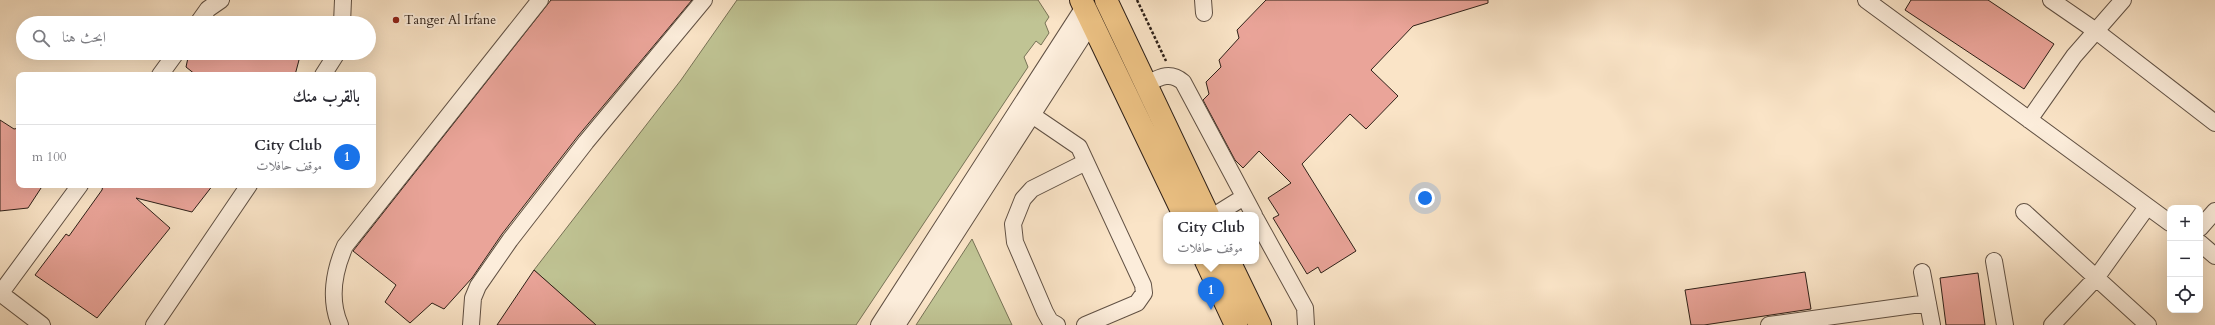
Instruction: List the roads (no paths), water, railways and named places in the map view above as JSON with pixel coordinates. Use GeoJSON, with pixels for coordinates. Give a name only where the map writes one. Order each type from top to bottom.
{"type":"FeatureCollection","features":[{"type":"Feature","properties":{"kind":"highway"},"geometry":{"type":"LineString","coordinates":[[1106,0],[1207,212]]}},
{"type":"Feature","properties":{"kind":"highway"},"geometry":{"type":"LineString","coordinates":[[1086,10],[1183,212]]}},
{"type":"Feature","properties":{"kind":"highway"},"geometry":{"type":"LineString","coordinates":[[1207,264],[1236,325]]}},
{"type":"Feature","properties":{"kind":"highway"},"geometry":{"type":"LineString","coordinates":[[1230,264],[1260,325]]}},
{"type":"Feature","properties":{"kind":"street"},"geometry":{"type":"LineString","coordinates":[[203,16],[208,9],[222,0]]}},
{"type":"Feature","properties":{"kind":"street"},"geometry":{"type":"LineString","coordinates":[[342,16],[343,0]]}},
{"type":"Feature","properties":{"kind":"street"},"geometry":{"type":"LineString","coordinates":[[340,325],[334,306],[333,293],[339,259],[346,246],[540,0]]}},
{"type":"Feature","properties":{"kind":"street"},"geometry":{"type":"LineString","coordinates":[[471,325],[473,298],[478,286],[510,240],[586,142],[704,0]]}},
{"type":"Feature","properties":{"kind":"street"},"geometry":{"type":"LineString","coordinates":[[1866,0],[2029,120],[2078,154],[2167,221]]}},
{"type":"Feature","properties":{"kind":"street"},"geometry":{"type":"LineString","coordinates":[[2051,0],[2096,31],[2215,123]]}},
{"type":"Feature","properties":{"kind":"street"},"geometry":{"type":"LineString","coordinates":[[2029,120],[2057,78],[2123,0]]}},
{"type":"Feature","properties":{"kind":"street"},"geometry":{"type":"LineString","coordinates":[[897,325],[1032,115],[1086,10]]}},
{"type":"Feature","properties":{"kind":"street"},"geometry":{"type":"LineString","coordinates":[[878,325],[1086,10]]}},
{"type":"Feature","properties":{"kind":"street"},"geometry":{"type":"LineString","coordinates":[[162,72],[171,60]]}},
{"type":"Feature","properties":{"kind":"street"},"geometry":{"type":"LineString","coordinates":[[325,72],[333,60]]}},
{"type":"Feature","properties":{"kind":"street"},"geometry":{"type":"LineString","coordinates":[[1146,84],[1167,75],[1178,78],[1183,82],[1252,212]]}},
{"type":"Feature","properties":{"kind":"street"},"geometry":{"type":"LineString","coordinates":[[1032,115],[1079,147],[1143,285],[1144,293],[1137,303],[1085,325]]}},
{"type":"Feature","properties":{"kind":"street"},"geometry":{"type":"LineString","coordinates":[[1057,325],[1050,321],[1045,312],[1015,242],[1013,224],[1023,199],[1032,189],[1086,162]]}},
{"type":"Feature","properties":{"kind":"street"},"geometry":{"type":"LineString","coordinates":[[42,325],[0,294],[78,188]]}},
{"type":"Feature","properties":{"kind":"street"},"geometry":{"type":"LineString","coordinates":[[154,325],[247,188]]}},
{"type":"Feature","properties":{"kind":"street"},"geometry":{"type":"LineString","coordinates":[[1220,212],[1244,197]]}},
{"type":"Feature","properties":{"kind":"street"},"geometry":{"type":"LineString","coordinates":[[2059,322],[2096,278],[2147,207]]}},
{"type":"Feature","properties":{"kind":"street"},"geometry":{"type":"LineString","coordinates":[[2024,212],[2148,325]]}},
{"type":"Feature","properties":{"kind":"street"},"geometry":{"type":"LineString","coordinates":[[2203,225],[2215,212]]}},
{"type":"Feature","properties":{"kind":"street"},"geometry":{"type":"LineString","coordinates":[[1259,224],[1305,308],[1306,325]]}},
{"type":"Feature","properties":{"kind":"street"},"geometry":{"type":"LineString","coordinates":[[2203,246],[2215,256]]}},
{"type":"Feature","properties":{"kind":"street"},"geometry":{"type":"LineString","coordinates":[[1994,261],[2005,325]]}},
{"type":"Feature","properties":{"kind":"street"},"geometry":{"type":"LineString","coordinates":[[1922,272],[1932,325]]}},
{"type":"Feature","properties":{"kind":"street"},"geometry":{"type":"LineString","coordinates":[[1769,325],[1928,303]]}},
{"type":"Feature","properties":{"kind":"place","name":"Tanger Al Irfane"},"geometry":{"type":"Point","coordinates":[396,20]}},
{"type":"Feature","properties":{"kind":"place","name":"City Club"},"geometry":{"type":"Point","coordinates":[1211,310]}}]}
